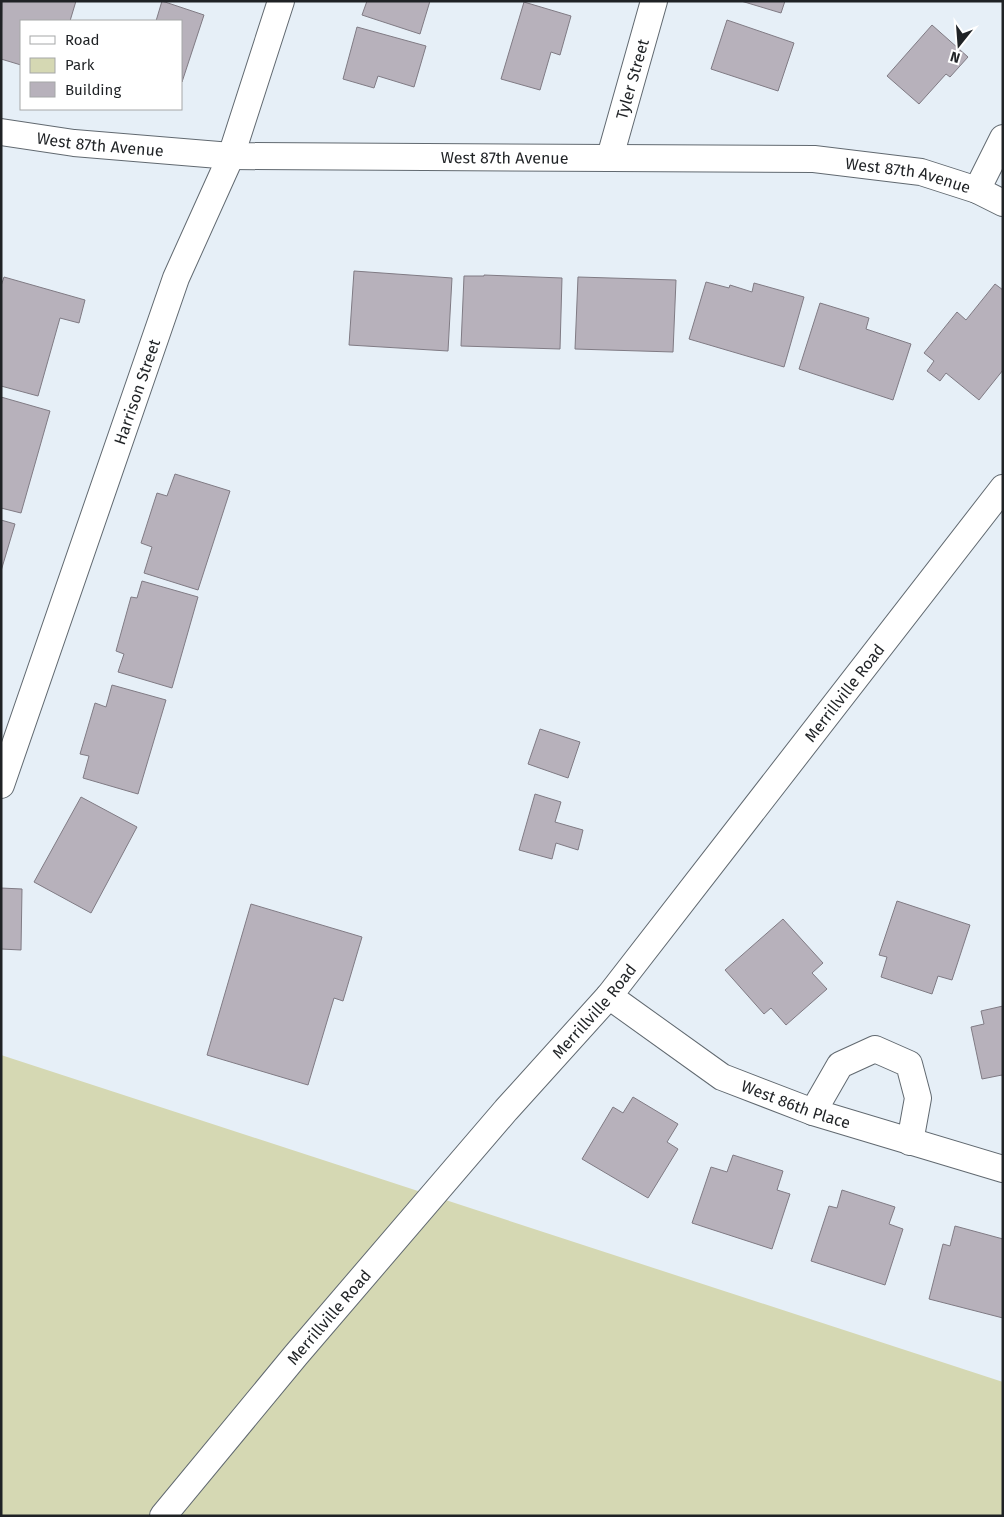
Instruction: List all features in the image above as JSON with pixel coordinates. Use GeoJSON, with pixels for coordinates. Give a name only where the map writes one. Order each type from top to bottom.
{"type":"FeatureCollection","features":[{"type":"Feature","properties":{"kind":"street","name":"Harrison Street"},"geometry":{"type":"LineString","coordinates":[[1,785],[176,278],[231,156],[281,1]]}},
{"type":"Feature","properties":{"kind":"street","name":"Tyler Street"},"geometry":{"type":"LineString","coordinates":[[610,158],[654,1]]}},
{"type":"Feature","properties":{"kind":"street","name":"West 87th Avenue"},"geometry":{"type":"LineString","coordinates":[[1,132],[74,143],[231,156],[814,159],[921,172],[977,190],[1003,203]]}},
{"type":"Feature","properties":{"kind":"street"},"geometry":{"type":"LineString","coordinates":[[977,190],[1003,138]]}},
{"type":"Feature","properties":{"kind":"street","name":"Merrillville Road"},"geometry":{"type":"LineString","coordinates":[[163,1516],[308,1340],[506,1110],[609,996],[1003,488]]}},
{"type":"Feature","properties":{"kind":"street","name":"West 86th Place"},"geometry":{"type":"LineString","coordinates":[[609,996],[651,1028],[722,1077],[813,1112],[1003,1170]]}},
{"type":"Feature","properties":{"kind":"street"},"geometry":{"type":"LineString","coordinates":[[813,1112],[840,1065],[875,1049],[909,1064],[918,1098],[910,1142]]}},
{"type":"Feature","properties":{"kind":"green space"},"geometry":{"type":"Polygon","coordinates":[[[1,1055],[1003,1382],[1003,1516],[2,1516],[1,1055]]]}},
{"type":"Feature","properties":{"kind":"building"},"geometry":{"type":"Polygon","coordinates":[[[2,1],[76,1],[70,20],[20,20],[20,65],[1,59],[2,1]]]}},
{"type":"Feature","properties":{"kind":"building"},"geometry":{"type":"Polygon","coordinates":[[[162,1],[204,15],[182,82],[182,20],[156,20],[162,1]]]}},
{"type":"Feature","properties":{"kind":"building"},"geometry":{"type":"Polygon","coordinates":[[[367,1],[430,1],[420,34],[362,15],[367,1]]]}},
{"type":"Feature","properties":{"kind":"building"},"geometry":{"type":"Polygon","coordinates":[[[741,1],[785,1],[781,13],[741,1]]]}},
{"type":"Feature","properties":{"kind":"building"},"geometry":{"type":"Polygon","coordinates":[[[524,2],[571,16],[560,55],[551,52],[540,90],[501,79],[524,2]]]}},
{"type":"Feature","properties":{"kind":"building"},"geometry":{"type":"Polygon","coordinates":[[[727,20],[794,43],[778,91],[711,69],[727,20]]]}},
{"type":"Feature","properties":{"kind":"building"},"geometry":{"type":"Polygon","coordinates":[[[932,25],[968,57],[950,77],[946,74],[919,104],[887,76],[932,25]]]}},
{"type":"Feature","properties":{"kind":"building"},"geometry":{"type":"Polygon","coordinates":[[[357,27],[426,46],[414,87],[378,76],[374,88],[343,79],[357,27]]]}},
{"type":"Feature","properties":{"kind":"building"},"geometry":{"type":"Polygon","coordinates":[[[354,271],[452,278],[448,351],[349,345],[354,271]]]}},
{"type":"Feature","properties":{"kind":"building"},"geometry":{"type":"Polygon","coordinates":[[[464,276],[562,278],[560,349],[461,346],[464,276]]]}},
{"type":"Feature","properties":{"kind":"building"},"geometry":{"type":"Polygon","coordinates":[[[4,277],[85,300],[79,323],[60,318],[38,396],[1,386],[1,286],[4,277]]]}},
{"type":"Feature","properties":{"kind":"building"},"geometry":{"type":"Polygon","coordinates":[[[578,277],[676,280],[673,352],[575,349],[578,277]]]}},
{"type":"Feature","properties":{"kind":"building"},"geometry":{"type":"Polygon","coordinates":[[[706,282],[729,288],[730,285],[752,292],[754,283],[804,297],[784,367],[689,339],[706,282]]]}},
{"type":"Feature","properties":{"kind":"building"},"geometry":{"type":"Polygon","coordinates":[[[995,284],[1003,290],[1003,370],[979,400],[946,373],[940,381],[927,371],[934,361],[924,353],[957,312],[966,320],[995,284]]]}},
{"type":"Feature","properties":{"kind":"building"},"geometry":{"type":"Polygon","coordinates":[[[820,303],[869,318],[866,329],[911,344],[893,400],[799,369],[820,303]]]}},
{"type":"Feature","properties":{"kind":"building"},"geometry":{"type":"Polygon","coordinates":[[[1,397],[50,411],[21,513],[1,508],[1,397]]]}},
{"type":"Feature","properties":{"kind":"building"},"geometry":{"type":"Polygon","coordinates":[[[175,474],[230,491],[198,590],[144,573],[152,547],[141,543],[157,493],[167,496],[175,474]]]}},
{"type":"Feature","properties":{"kind":"building"},"geometry":{"type":"Polygon","coordinates":[[[1,520],[15,524],[1,571],[1,520]]]}},
{"type":"Feature","properties":{"kind":"building"},"geometry":{"type":"Polygon","coordinates":[[[142,581],[198,597],[172,688],[118,672],[124,654],[116,651],[131,597],[137,598],[142,581]]]}},
{"type":"Feature","properties":{"kind":"building"},"geometry":{"type":"Polygon","coordinates":[[[112,685],[166,700],[138,794],[83,778],[89,756],[80,754],[95,703],[106,707],[112,685]]]}},
{"type":"Feature","properties":{"kind":"building"},"geometry":{"type":"Polygon","coordinates":[[[540,729],[580,742],[568,778],[528,764],[540,729]]]}},
{"type":"Feature","properties":{"kind":"building"},"geometry":{"type":"Polygon","coordinates":[[[535,794],[561,802],[555,822],[583,830],[578,850],[556,843],[552,859],[519,850],[535,794]]]}},
{"type":"Feature","properties":{"kind":"building"},"geometry":{"type":"Polygon","coordinates":[[[81,797],[137,827],[91,913],[34,882],[81,797]]]}},
{"type":"Feature","properties":{"kind":"building"},"geometry":{"type":"Polygon","coordinates":[[[1,888],[22,889],[21,950],[1,949],[1,888]]]}},
{"type":"Feature","properties":{"kind":"building"},"geometry":{"type":"Polygon","coordinates":[[[897,901],[970,925],[952,980],[938,976],[932,994],[881,977],[887,957],[879,955],[897,901]]]}},
{"type":"Feature","properties":{"kind":"building"},"geometry":{"type":"Polygon","coordinates":[[[251,904],[362,937],[343,1001],[334,998],[308,1085],[207,1055],[251,904]]]}},
{"type":"Feature","properties":{"kind":"building"},"geometry":{"type":"Polygon","coordinates":[[[783,919],[823,963],[812,973],[827,989],[786,1025],[771,1008],[764,1014],[725,970],[783,919]]]}},
{"type":"Feature","properties":{"kind":"building"},"geometry":{"type":"Polygon","coordinates":[[[1003,1006],[1003,1079],[1002,1075],[982,1079],[971,1027],[984,1024],[981,1011],[1003,1006]]]}},
{"type":"Feature","properties":{"kind":"building"},"geometry":{"type":"Polygon","coordinates":[[[633,1097],[678,1124],[667,1142],[678,1149],[648,1198],[582,1159],[613,1107],[623,1113],[633,1097]]]}},
{"type":"Feature","properties":{"kind":"building"},"geometry":{"type":"Polygon","coordinates":[[[733,1155],[783,1171],[777,1190],[790,1194],[772,1249],[692,1223],[711,1167],[727,1172],[733,1155]]]}},
{"type":"Feature","properties":{"kind":"building"},"geometry":{"type":"Polygon","coordinates":[[[842,1190],[895,1207],[889,1224],[903,1229],[885,1285],[811,1261],[829,1206],[837,1208],[842,1190]]]}},
{"type":"Feature","properties":{"kind":"building"},"geometry":{"type":"Polygon","coordinates":[[[955,1226],[1003,1239],[1003,1318],[929,1299],[943,1244],[950,1246],[955,1226]]]}}]}
